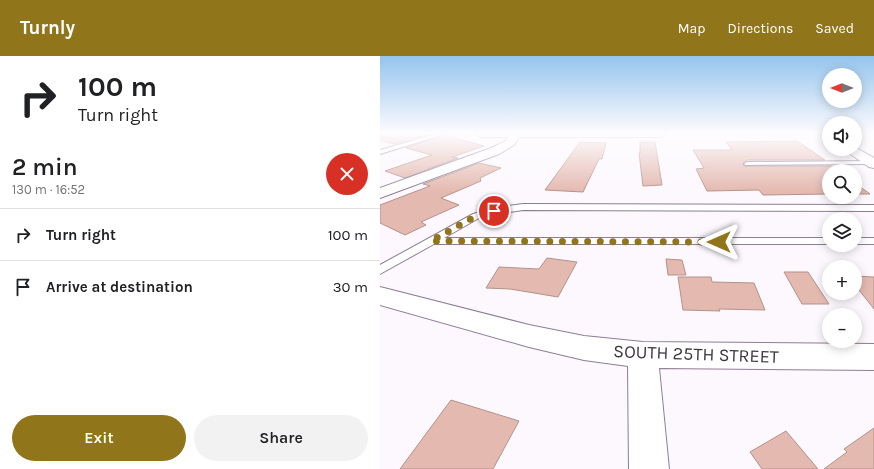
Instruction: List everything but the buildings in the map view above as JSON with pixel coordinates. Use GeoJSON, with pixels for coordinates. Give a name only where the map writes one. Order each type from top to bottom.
{"type":"FeatureCollection","features":[{"type":"Feature","properties":{"kind":"street"},"geometry":{"type":"LineString","coordinates":[[380,193],[491,153]]}},
{"type":"Feature","properties":{"kind":"street"},"geometry":{"type":"LineString","coordinates":[[860,156],[873,164]]}},
{"type":"Feature","properties":{"kind":"street","name":"SOUTH 25TH STREET"},"geometry":{"type":"LineString","coordinates":[[380,296],[529,336],[584,348],[643,356],[874,357]]}},
{"type":"Feature","properties":{"kind":"street"},"geometry":{"type":"LineString","coordinates":[[643,356],[649,469]]}},
{"type":"Feature","properties":{"kind":"lane"},"geometry":{"type":"LineString","coordinates":[[747,164],[873,164]]}},
{"type":"Feature","properties":{"kind":"lane"},"geometry":{"type":"LineString","coordinates":[[380,270],[476,216],[494,211],[523,207],[874,208]]}},
{"type":"Feature","properties":{"kind":"lane"},"geometry":{"type":"LineString","coordinates":[[431,241],[822,241]]}},
{"type":"Feature","properties":{"kind":"lane"},"geometry":{"type":"LineString","coordinates":[[862,241],[874,241]]}},
{"type":"Feature","properties":{"kind":"route"},"geometry":{"type":"LineString","coordinates":[[494,211],[476,216],[431,241],[719,242]]}}]}
